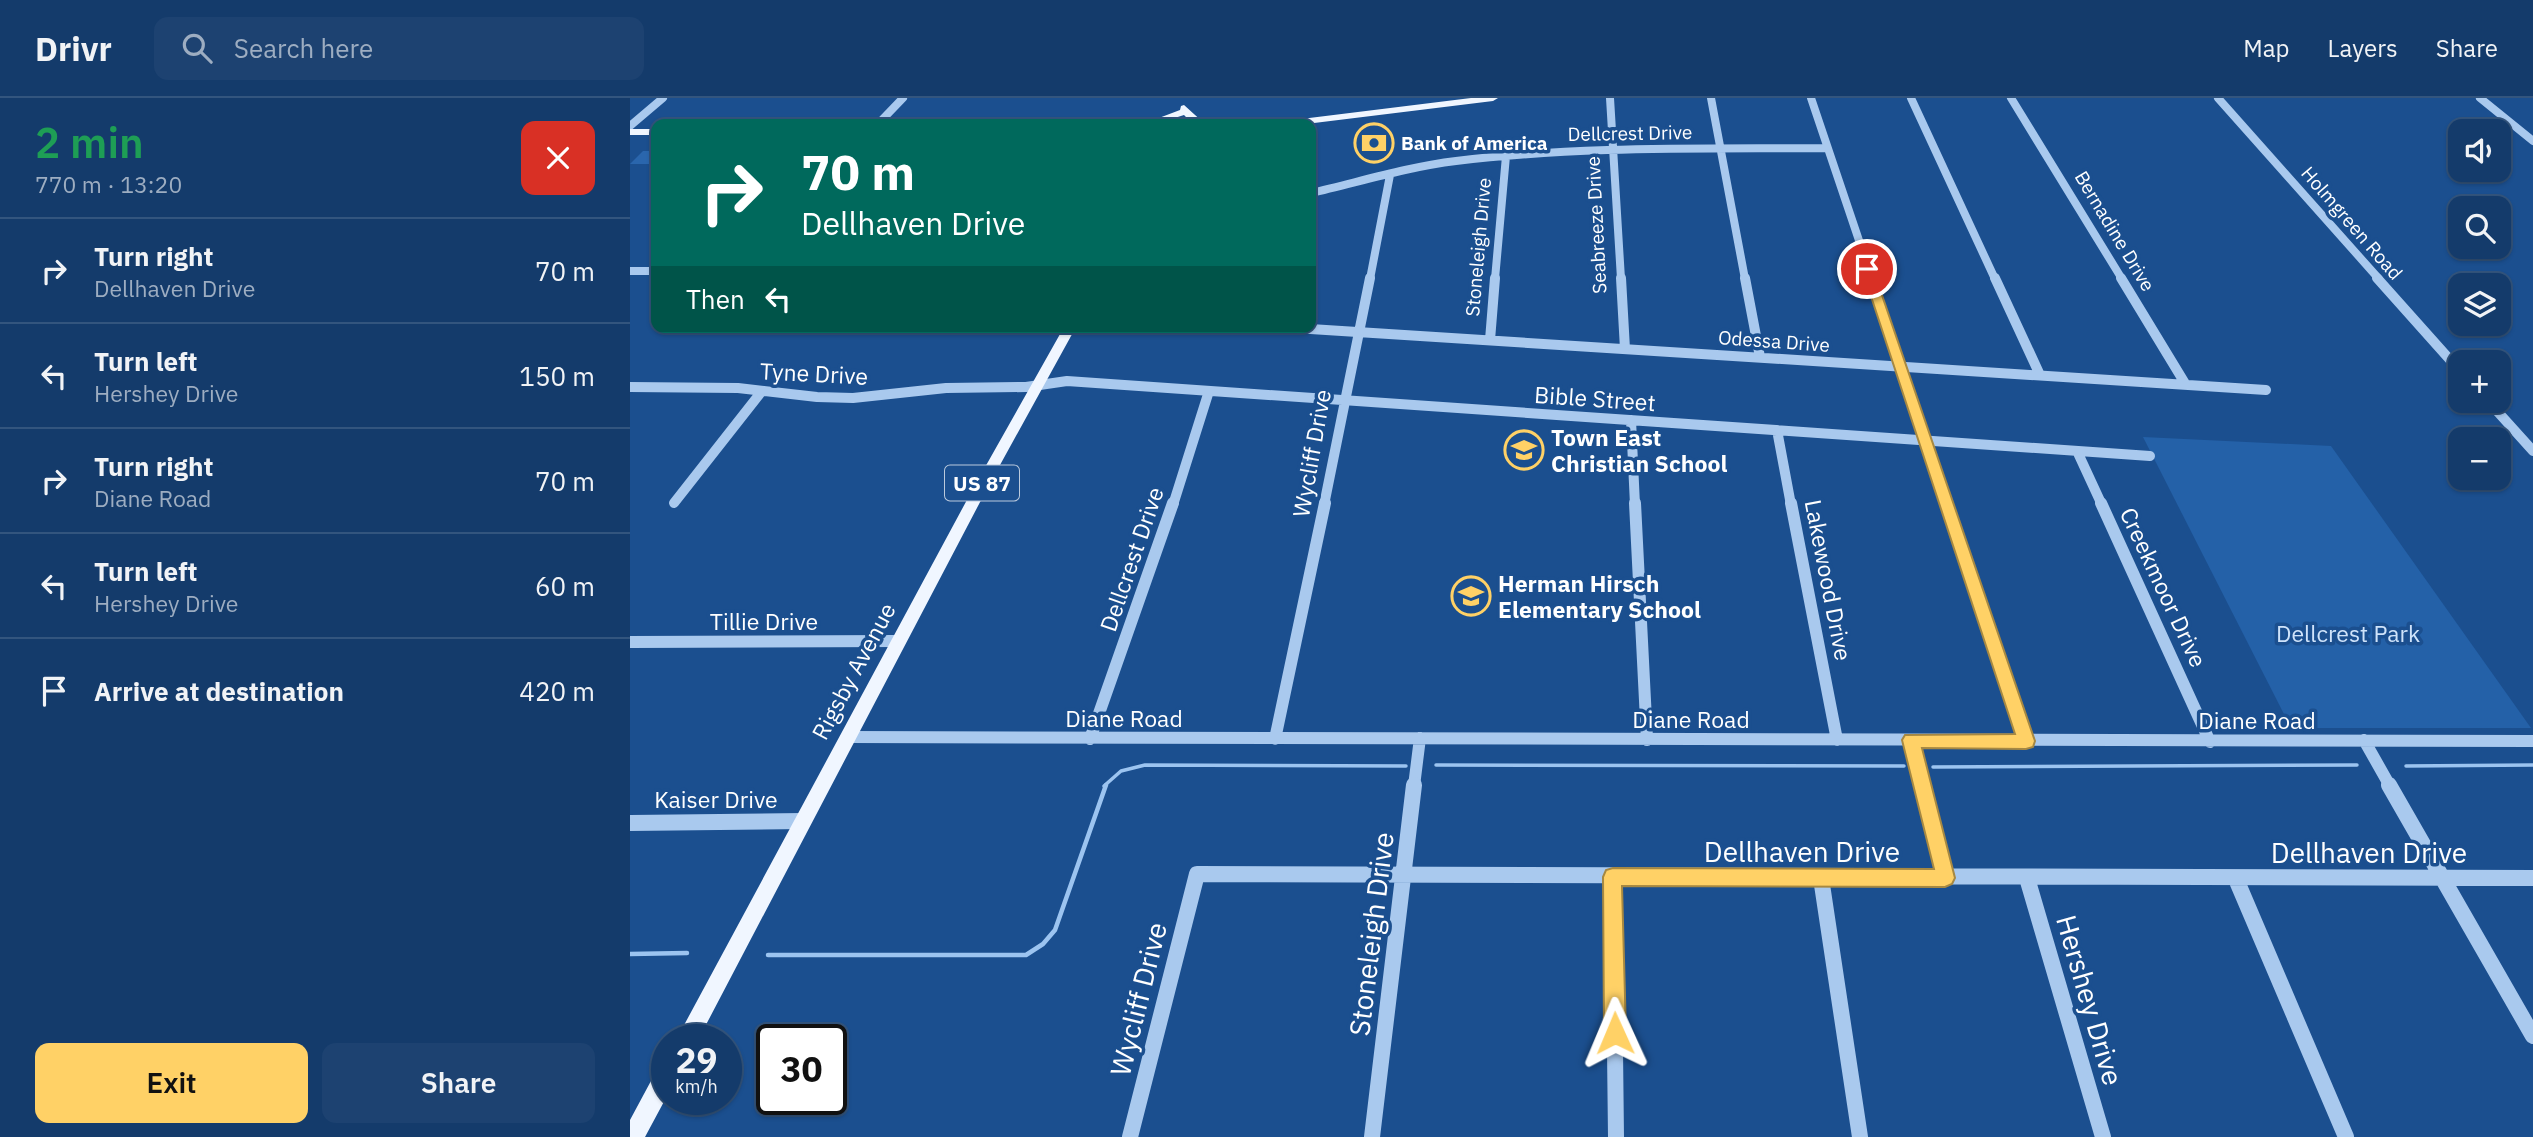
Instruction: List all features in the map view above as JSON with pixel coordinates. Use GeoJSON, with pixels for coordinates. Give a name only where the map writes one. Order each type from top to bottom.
{"type":"FeatureCollection","features":[{"type":"Feature","properties":{"kind":"main road"},"geometry":{"type":"LineString","coordinates":[[1316,120],[1493,98]]}},
{"type":"Feature","properties":{"kind":"main road"},"geometry":{"type":"LineString","coordinates":[[1158,119],[1185,106]]}},
{"type":"Feature","properties":{"kind":"main road"},"geometry":{"type":"LineString","coordinates":[[630,129],[651,131]]}},
{"type":"Feature","properties":{"kind":"main road","name":"Rigsby Avenue"},"geometry":{"type":"LineString","coordinates":[[695,1024],[898,641],[1067,333]]}},
{"type":"Feature","properties":{"kind":"main road"},"geometry":{"type":"LineString","coordinates":[[633,1137],[637,1115],[651,1096]]}},
{"type":"Feature","properties":{"kind":"street"},"geometry":{"type":"LineString","coordinates":[[630,129],[663,98]]}},
{"type":"Feature","properties":{"kind":"street"},"geometry":{"type":"LineString","coordinates":[[883,119],[903,98]]}},
{"type":"Feature","properties":{"kind":"street","name":"Seabreeze Drive"},"geometry":{"type":"LineString","coordinates":[[1610,98],[1625,349]]}},
{"type":"Feature","properties":{"kind":"street"},"geometry":{"type":"LineString","coordinates":[[1711,98],[1760,357]]}},
{"type":"Feature","properties":{"kind":"street"},"geometry":{"type":"LineString","coordinates":[[1811,98],[2026,741]]}},
{"type":"Feature","properties":{"kind":"street"},"geometry":{"type":"LineString","coordinates":[[1911,98],[2040,375]]}},
{"type":"Feature","properties":{"kind":"street","name":"Bernadine Drive"},"geometry":{"type":"LineString","coordinates":[[2011,98],[2186,385]]}},
{"type":"Feature","properties":{"kind":"street","name":"Holmgreen Road"},"geometry":{"type":"LineString","coordinates":[[2218,98],[2448,357]]}},
{"type":"Feature","properties":{"kind":"street"},"geometry":{"type":"LineString","coordinates":[[2480,98],[2533,141]]}},
{"type":"Feature","properties":{"kind":"street","name":"Dellcrest Drive"},"geometry":{"type":"LineString","coordinates":[[1316,192],[1444,163],[1506,156],[1613,150],[1827,148]]}},
{"type":"Feature","properties":{"kind":"street","name":"Stoneleigh Drive"},"geometry":{"type":"LineString","coordinates":[[1490,340],[1506,156]]}},
{"type":"Feature","properties":{"kind":"street","name":"Wycliff Drive"},"geometry":{"type":"LineString","coordinates":[[1275,739],[1319,539],[1344,400],[1390,185],[1390,174]]}},
{"type":"Feature","properties":{"kind":"street"},"geometry":{"type":"LineString","coordinates":[[630,271],[651,271]]}},
{"type":"Feature","properties":{"kind":"street","name":"Odessa Drive"},"geometry":{"type":"LineString","coordinates":[[1316,329],[2266,390]]}},
{"type":"Feature","properties":{"kind":"street","name":"Bible Street"},"geometry":{"type":"LineString","coordinates":[[1038,386],[1067,381],[2150,456]]}},
{"type":"Feature","properties":{"kind":"street","name":"Tyne Drive"},"geometry":{"type":"LineString","coordinates":[[630,387],[707,387],[853,398],[946,388],[1038,386]]}},
{"type":"Feature","properties":{"kind":"street"},"geometry":{"type":"LineString","coordinates":[[674,503],[762,391]]}},
{"type":"Feature","properties":{"kind":"street","name":"Dellcrest Drive"},"geometry":{"type":"LineString","coordinates":[[1090,739],[1176,495],[1209,391]]}},
{"type":"Feature","properties":{"kind":"street"},"geometry":{"type":"LineString","coordinates":[[2499,413],[2533,451]]}},
{"type":"Feature","properties":{"kind":"street"},"geometry":{"type":"LineString","coordinates":[[1631,420],[1647,740]]}},
{"type":"Feature","properties":{"kind":"street","name":"Lakewood Drive"},"geometry":{"type":"LineString","coordinates":[[1777,430],[1837,740]]}},
{"type":"Feature","properties":{"kind":"street","name":"Creekmoor Drive"},"geometry":{"type":"LineString","coordinates":[[2077,451],[2210,742]]}},
{"type":"Feature","properties":{"kind":"street","name":"Tillie Drive"},"geometry":{"type":"LineString","coordinates":[[630,642],[898,641]]}},
{"type":"Feature","properties":{"kind":"street","name":"Diane Road"},"geometry":{"type":"LineString","coordinates":[[848,737],[2533,741]]}},
{"type":"Feature","properties":{"kind":"street","name":"Stoneleigh Drive"},"geometry":{"type":"LineString","coordinates":[[1372,1137],[1420,738]]}},
{"type":"Feature","properties":{"kind":"street"},"geometry":{"type":"LineString","coordinates":[[1911,740],[1945,878]]}},
{"type":"Feature","properties":{"kind":"street"},"geometry":{"type":"LineString","coordinates":[[2364,740],[2533,1036]]}},
{"type":"Feature","properties":{"kind":"street","name":"Kaiser Drive"},"geometry":{"type":"LineString","coordinates":[[630,823],[803,821]]}},
{"type":"Feature","properties":{"kind":"street","name":"Wycliff Drive"},"geometry":{"type":"LineString","coordinates":[[1130,1137],[1197,874]]}},
{"type":"Feature","properties":{"kind":"street","name":"Dellhaven Drive"},"geometry":{"type":"LineString","coordinates":[[1197,874],[1821,878],[2533,878]]}},
{"type":"Feature","properties":{"kind":"street"},"geometry":{"type":"LineString","coordinates":[[1613,877],[1616,1137]]}},
{"type":"Feature","properties":{"kind":"street"},"geometry":{"type":"LineString","coordinates":[[1821,878],[1860,1137]]}},
{"type":"Feature","properties":{"kind":"street","name":"Hershey Drive"},"geometry":{"type":"LineString","coordinates":[[2028,878],[2103,1137]]}},
{"type":"Feature","properties":{"kind":"street"},"geometry":{"type":"LineString","coordinates":[[2236,879],[2346,1137]]}},
{"type":"Feature","properties":{"kind":"green space","name":"Dellcrest Park"},"geometry":{"type":"Polygon","coordinates":[[[2143,437],[2331,446],[2531,728],[2291,728],[2143,437]]]}},
{"type":"Feature","properties":{"kind":"building"},"geometry":{"type":"Polygon","coordinates":[[[643,151],[651,151],[651,164],[630,164],[643,151]]]}},
{"type":"Feature","properties":{"kind":"waterway"},"geometry":{"type":"LineString","coordinates":[[1104,786],[1121,771],[1145,765],[1406,766]]}},
{"type":"Feature","properties":{"kind":"waterway"},"geometry":{"type":"LineString","coordinates":[[1436,765],[1904,766]]}},
{"type":"Feature","properties":{"kind":"waterway"},"geometry":{"type":"LineString","coordinates":[[1933,767],[2357,765]]}},
{"type":"Feature","properties":{"kind":"waterway"},"geometry":{"type":"LineString","coordinates":[[2406,766],[2533,765]]}},
{"type":"Feature","properties":{"kind":"waterway"},"geometry":{"type":"LineString","coordinates":[[768,955],[1026,955],[1043,944],[1055,930],[1106,785]]}},
{"type":"Feature","properties":{"kind":"waterway"},"geometry":{"type":"LineString","coordinates":[[630,954],[687,953]]}},
{"type":"Feature","properties":{"kind":"place","name":"Bank of America"},"geometry":{"type":"Point","coordinates":[1374,143]}},
{"type":"Feature","properties":{"kind":"place","name":"Town East Christian School"},"geometry":{"type":"Point","coordinates":[1524,450]}},
{"type":"Feature","properties":{"kind":"place","name":"Herman Hirsch Elementary School"},"geometry":{"type":"Point","coordinates":[1471,596]}},
{"type":"Feature","properties":{"kind":"route"},"geometry":{"type":"LineString","coordinates":[[1615,1033],[1613,877],[1945,878],[1911,740],[2026,741],[1867,269]]}}]}
